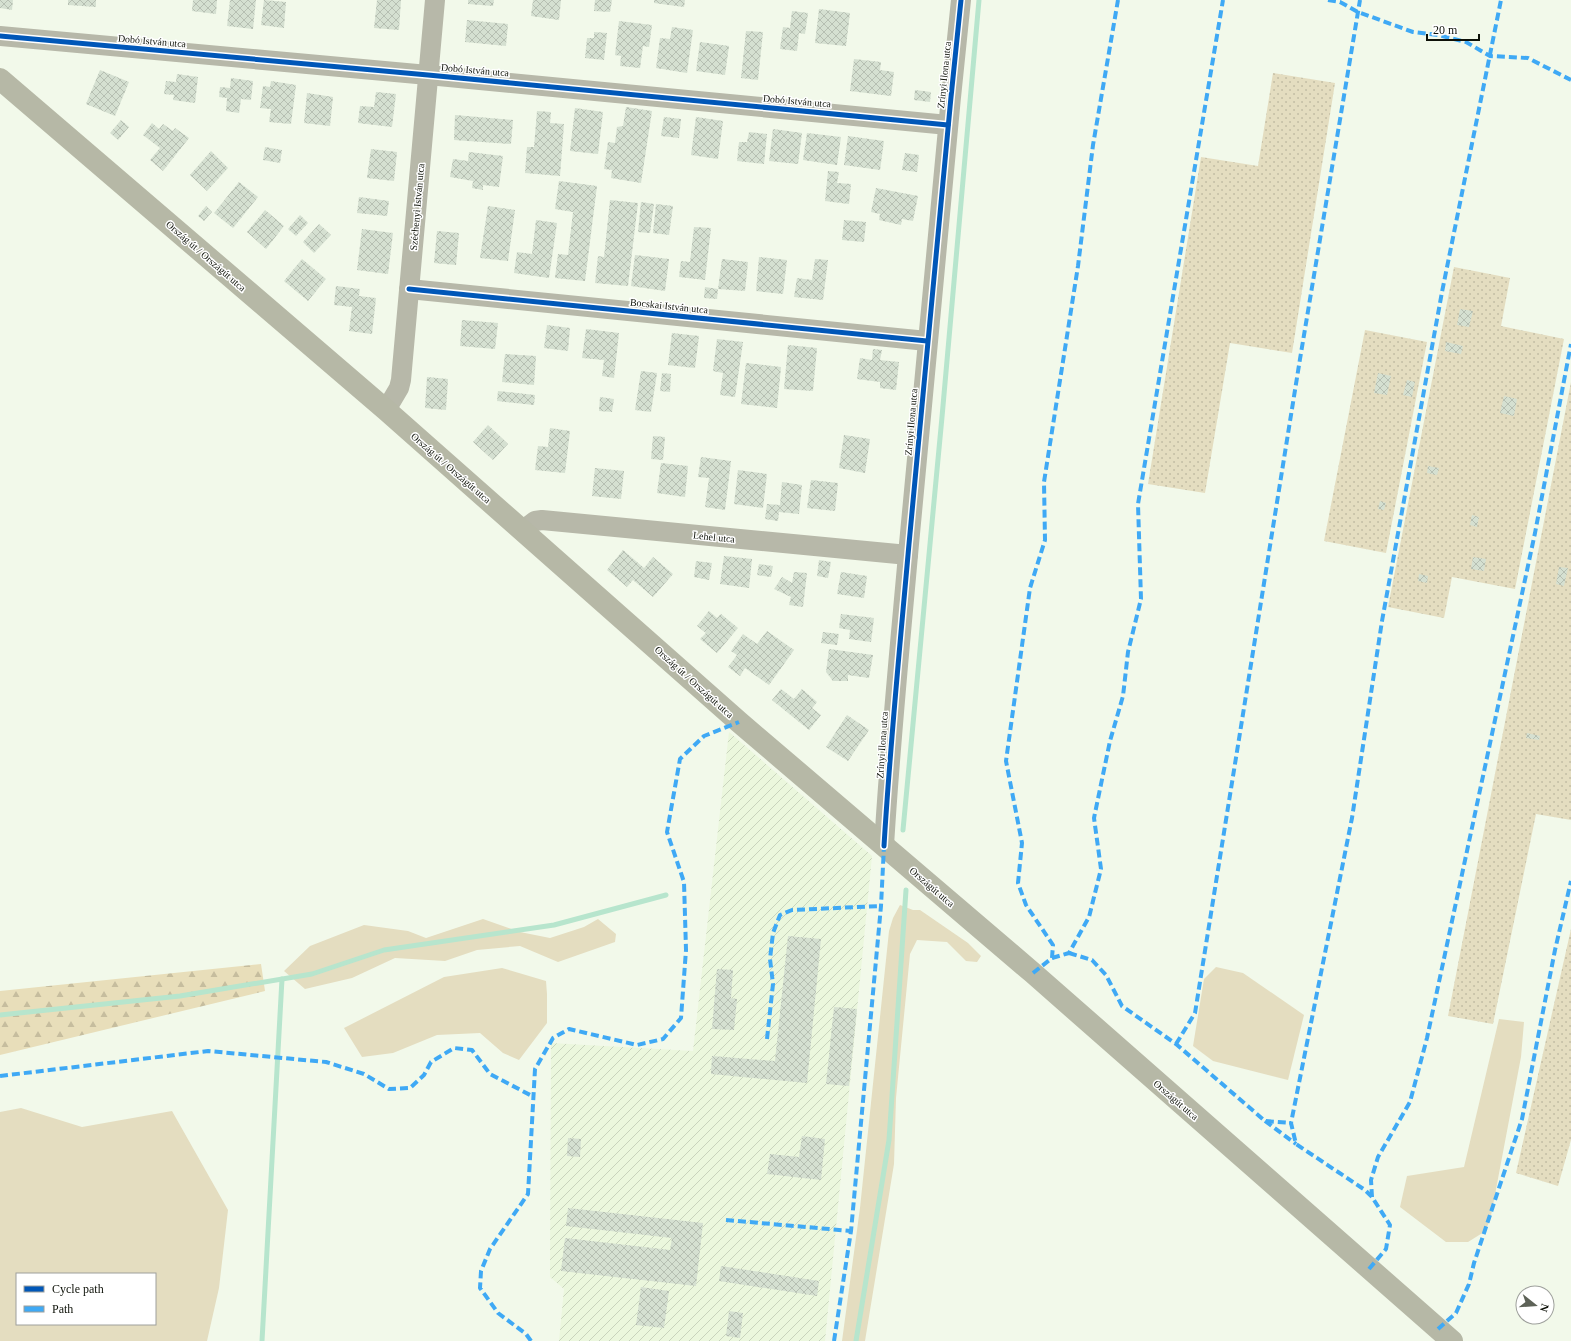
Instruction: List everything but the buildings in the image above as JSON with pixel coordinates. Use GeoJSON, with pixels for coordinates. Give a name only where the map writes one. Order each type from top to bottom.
{"type":"FeatureCollection","features":[{"type":"Feature","properties":{"kind":"main road","name":"Ország út / Országút utca"},"geometry":{"type":"LineString","coordinates":[[0,79],[386,410],[739,722],[892,853]]}},
{"type":"Feature","properties":{"kind":"main road","name":"Országút utca"},"geometry":{"type":"LineString","coordinates":[[892,853],[1033,973],[1452,1341]]}},
{"type":"Feature","properties":{"kind":"street","name":"Széchenyi István utca"},"geometry":{"type":"LineString","coordinates":[[386,410],[399,388],[401,380],[435,0]]}},
{"type":"Feature","properties":{"kind":"street","name":"Zrínyi Ilona utca"},"geometry":{"type":"LineString","coordinates":[[892,853],[895,699],[927,341],[961,0]]}},
{"type":"Feature","properties":{"kind":"street","name":"Dobó István utca"},"geometry":{"type":"LineString","coordinates":[[0,36],[948,124]]}},
{"type":"Feature","properties":{"kind":"street","name":"Bocskai István utca"},"geometry":{"type":"LineString","coordinates":[[409,289],[927,341]]}},
{"type":"Feature","properties":{"kind":"street","name":"Lehel utca"},"geometry":{"type":"LineString","coordinates":[[523,530],[535,521],[542,520],[908,555]]}},
{"type":"Feature","properties":{"kind":"shaded area"},"geometry":{"type":"Polygon","coordinates":[[[1273,73],[1335,83],[1292,353],[1230,343],[1205,493],[1148,484],[1201,157],[1258,166],[1273,73]]]}},
{"type":"Feature","properties":{"kind":"shaded area"},"geometry":{"type":"Polygon","coordinates":[[[1454,267],[1510,278],[1501,326],[1564,339],[1515,589],[1452,577],[1444,618],[1388,607],[1454,267]]]}},
{"type":"Feature","properties":{"kind":"shaded area"},"geometry":{"type":"Polygon","coordinates":[[[1365,330],[1427,342],[1386,553],[1324,541],[1365,330]]]}},
{"type":"Feature","properties":{"kind":"shaded area"},"geometry":{"type":"Polygon","coordinates":[[[1571,382],[1571,820],[1536,814],[1493,1024],[1448,1016],[1571,382]]]}},
{"type":"Feature","properties":{"kind":"shaded area"},"geometry":{"type":"Polygon","coordinates":[[[729,732],[872,856],[825,1341],[559,1341],[564,1289],[550,1277],[551,1043],[693,1051],[729,732]]]}},
{"type":"Feature","properties":{"kind":"shaded area"},"geometry":{"type":"Polygon","coordinates":[[[900,905],[913,910],[920,910],[968,943],[981,956],[977,962],[966,961],[947,942],[917,940],[910,954],[896,1098],[894,1164],[865,1341],[842,1341],[860,1208],[889,931],[893,918],[900,905]]]}},
{"type":"Feature","properties":{"kind":"shaded area"},"geometry":{"type":"Polygon","coordinates":[[[483,919],[520,932],[550,938],[584,927],[598,919],[616,934],[615,942],[558,962],[520,946],[477,950],[445,961],[395,958],[352,978],[305,989],[284,971],[310,946],[364,925],[408,931],[426,938],[483,919]]]}},
{"type":"Feature","properties":{"kind":"shaded area"},"geometry":{"type":"Polygon","coordinates":[[[1571,929],[1571,1140],[1558,1186],[1516,1173],[1571,929]]]}},
{"type":"Feature","properties":{"kind":"shaded area"},"geometry":{"type":"Polygon","coordinates":[[[1216,967],[1243,973],[1304,1015],[1288,1080],[1213,1061],[1193,1046],[1204,979],[1216,967]]]}},
{"type":"Feature","properties":{"kind":"shaded area"},"geometry":{"type":"Polygon","coordinates":[[[502,968],[546,981],[547,1023],[519,1060],[503,1053],[480,1033],[437,1035],[393,1053],[362,1057],[344,1028],[444,977],[502,968]]]}},
{"type":"Feature","properties":{"kind":"shaded area"},"geometry":{"type":"Polygon","coordinates":[[[1499,1019],[1524,1022],[1521,1057],[1490,1221],[1484,1232],[1468,1242],[1446,1242],[1400,1207],[1407,1176],[1464,1167],[1499,1019]]]}},
{"type":"Feature","properties":{"kind":"shaded area"},"geometry":{"type":"Polygon","coordinates":[[[21,1108],[82,1127],[172,1111],[228,1210],[219,1288],[207,1341],[0,1341],[0,1112],[21,1108]]]}},
{"type":"Feature","properties":{"kind":"green space"},"geometry":{"type":"Polygon","coordinates":[[[261,964],[265,991],[0,1055],[0,991],[261,964]]]}},
{"type":"Feature","properties":{"kind":"waterway"},"geometry":{"type":"LineString","coordinates":[[903,830],[979,0]]}},
{"type":"Feature","properties":{"kind":"waterway"},"geometry":{"type":"LineString","coordinates":[[856,1341],[889,1140],[906,890]]}},
{"type":"Feature","properties":{"kind":"waterway"},"geometry":{"type":"LineString","coordinates":[[0,1015],[180,996],[312,974],[384,950],[554,925],[666,895]]}},
{"type":"Feature","properties":{"kind":"waterway"},"geometry":{"type":"LineString","coordinates":[[262,1341],[282,979]]}},
{"type":"Feature","properties":{"kind":"marked path"},"geometry":{"type":"LineString","coordinates":[[1033,973],[1052,958],[1053,945],[1026,905],[1018,883],[1022,843],[1006,761],[1030,588],[1045,540],[1044,482],[1078,266],[1093,145],[1118,0]]}},
{"type":"Feature","properties":{"kind":"marked path"},"geometry":{"type":"LineString","coordinates":[[1052,958],[1069,953],[1089,917],[1101,869],[1094,818],[1110,741],[1123,696],[1128,652],[1141,599],[1138,504],[1223,0]]}},
{"type":"Feature","properties":{"kind":"marked path"},"geometry":{"type":"LineString","coordinates":[[1328,0],[1340,2],[1358,12],[1413,32],[1438,35],[1466,42],[1490,56],[1528,58],[1571,80]]}},
{"type":"Feature","properties":{"kind":"marked path"},"geometry":{"type":"LineString","coordinates":[[1176,1044],[1195,1013],[1300,359],[1360,0]]}},
{"type":"Feature","properties":{"kind":"marked path"},"geometry":{"type":"LineString","coordinates":[[1369,1269],[1386,1249],[1390,1225],[1372,1197],[1365,1190],[1296,1144],[1291,1123],[1352,818],[1382,621],[1442,292],[1501,0]]}},
{"type":"Feature","properties":{"kind":"marked path"},"geometry":{"type":"LineString","coordinates":[[1372,1197],[1371,1180],[1378,1157],[1410,1102],[1427,1038],[1535,533],[1571,344]]}},
{"type":"Feature","properties":{"kind":"marked path"},"geometry":{"type":"LineString","coordinates":[[531,1341],[526,1334],[498,1313],[480,1288],[481,1271],[490,1249],[528,1194],[535,1069],[553,1038],[569,1029],[637,1045],[663,1039],[681,1018],[686,950],[684,882],[667,832],[680,759],[704,736],[739,722]]}},
{"type":"Feature","properties":{"kind":"marked path"},"geometry":{"type":"LineString","coordinates":[[834,1341],[851,1231],[881,906],[884,846]]}},
{"type":"Feature","properties":{"kind":"marked path"},"geometry":{"type":"LineString","coordinates":[[1438,1329],[1456,1313],[1469,1284],[1474,1263],[1522,1119],[1555,950],[1571,881]]}},
{"type":"Feature","properties":{"kind":"marked path"},"geometry":{"type":"LineString","coordinates":[[767,1039],[773,984],[770,959],[773,933],[780,915],[792,910],[881,906]]}},
{"type":"Feature","properties":{"kind":"marked path"},"geometry":{"type":"LineString","coordinates":[[1069,953],[1092,960],[1106,975],[1122,1006],[1176,1044],[1265,1121],[1291,1123]]}},
{"type":"Feature","properties":{"kind":"marked path"},"geometry":{"type":"LineString","coordinates":[[0,1076],[208,1051],[326,1062],[364,1074],[389,1089],[410,1088],[424,1075],[431,1062],[454,1048],[472,1050],[490,1074],[534,1097]]}},
{"type":"Feature","properties":{"kind":"marked path"},"geometry":{"type":"LineString","coordinates":[[1265,1121],[1296,1144]]}},
{"type":"Feature","properties":{"kind":"marked path"},"geometry":{"type":"LineString","coordinates":[[726,1220],[851,1231]]}},
{"type":"Feature","properties":{"kind":"cycle path"},"geometry":{"type":"LineString","coordinates":[[884,846],[892,733],[921,408],[961,0]]}},
{"type":"Feature","properties":{"kind":"cycle path"},"geometry":{"type":"LineString","coordinates":[[0,36],[948,125]]}},
{"type":"Feature","properties":{"kind":"cycle path"},"geometry":{"type":"LineString","coordinates":[[409,289],[927,341]]}}]}
